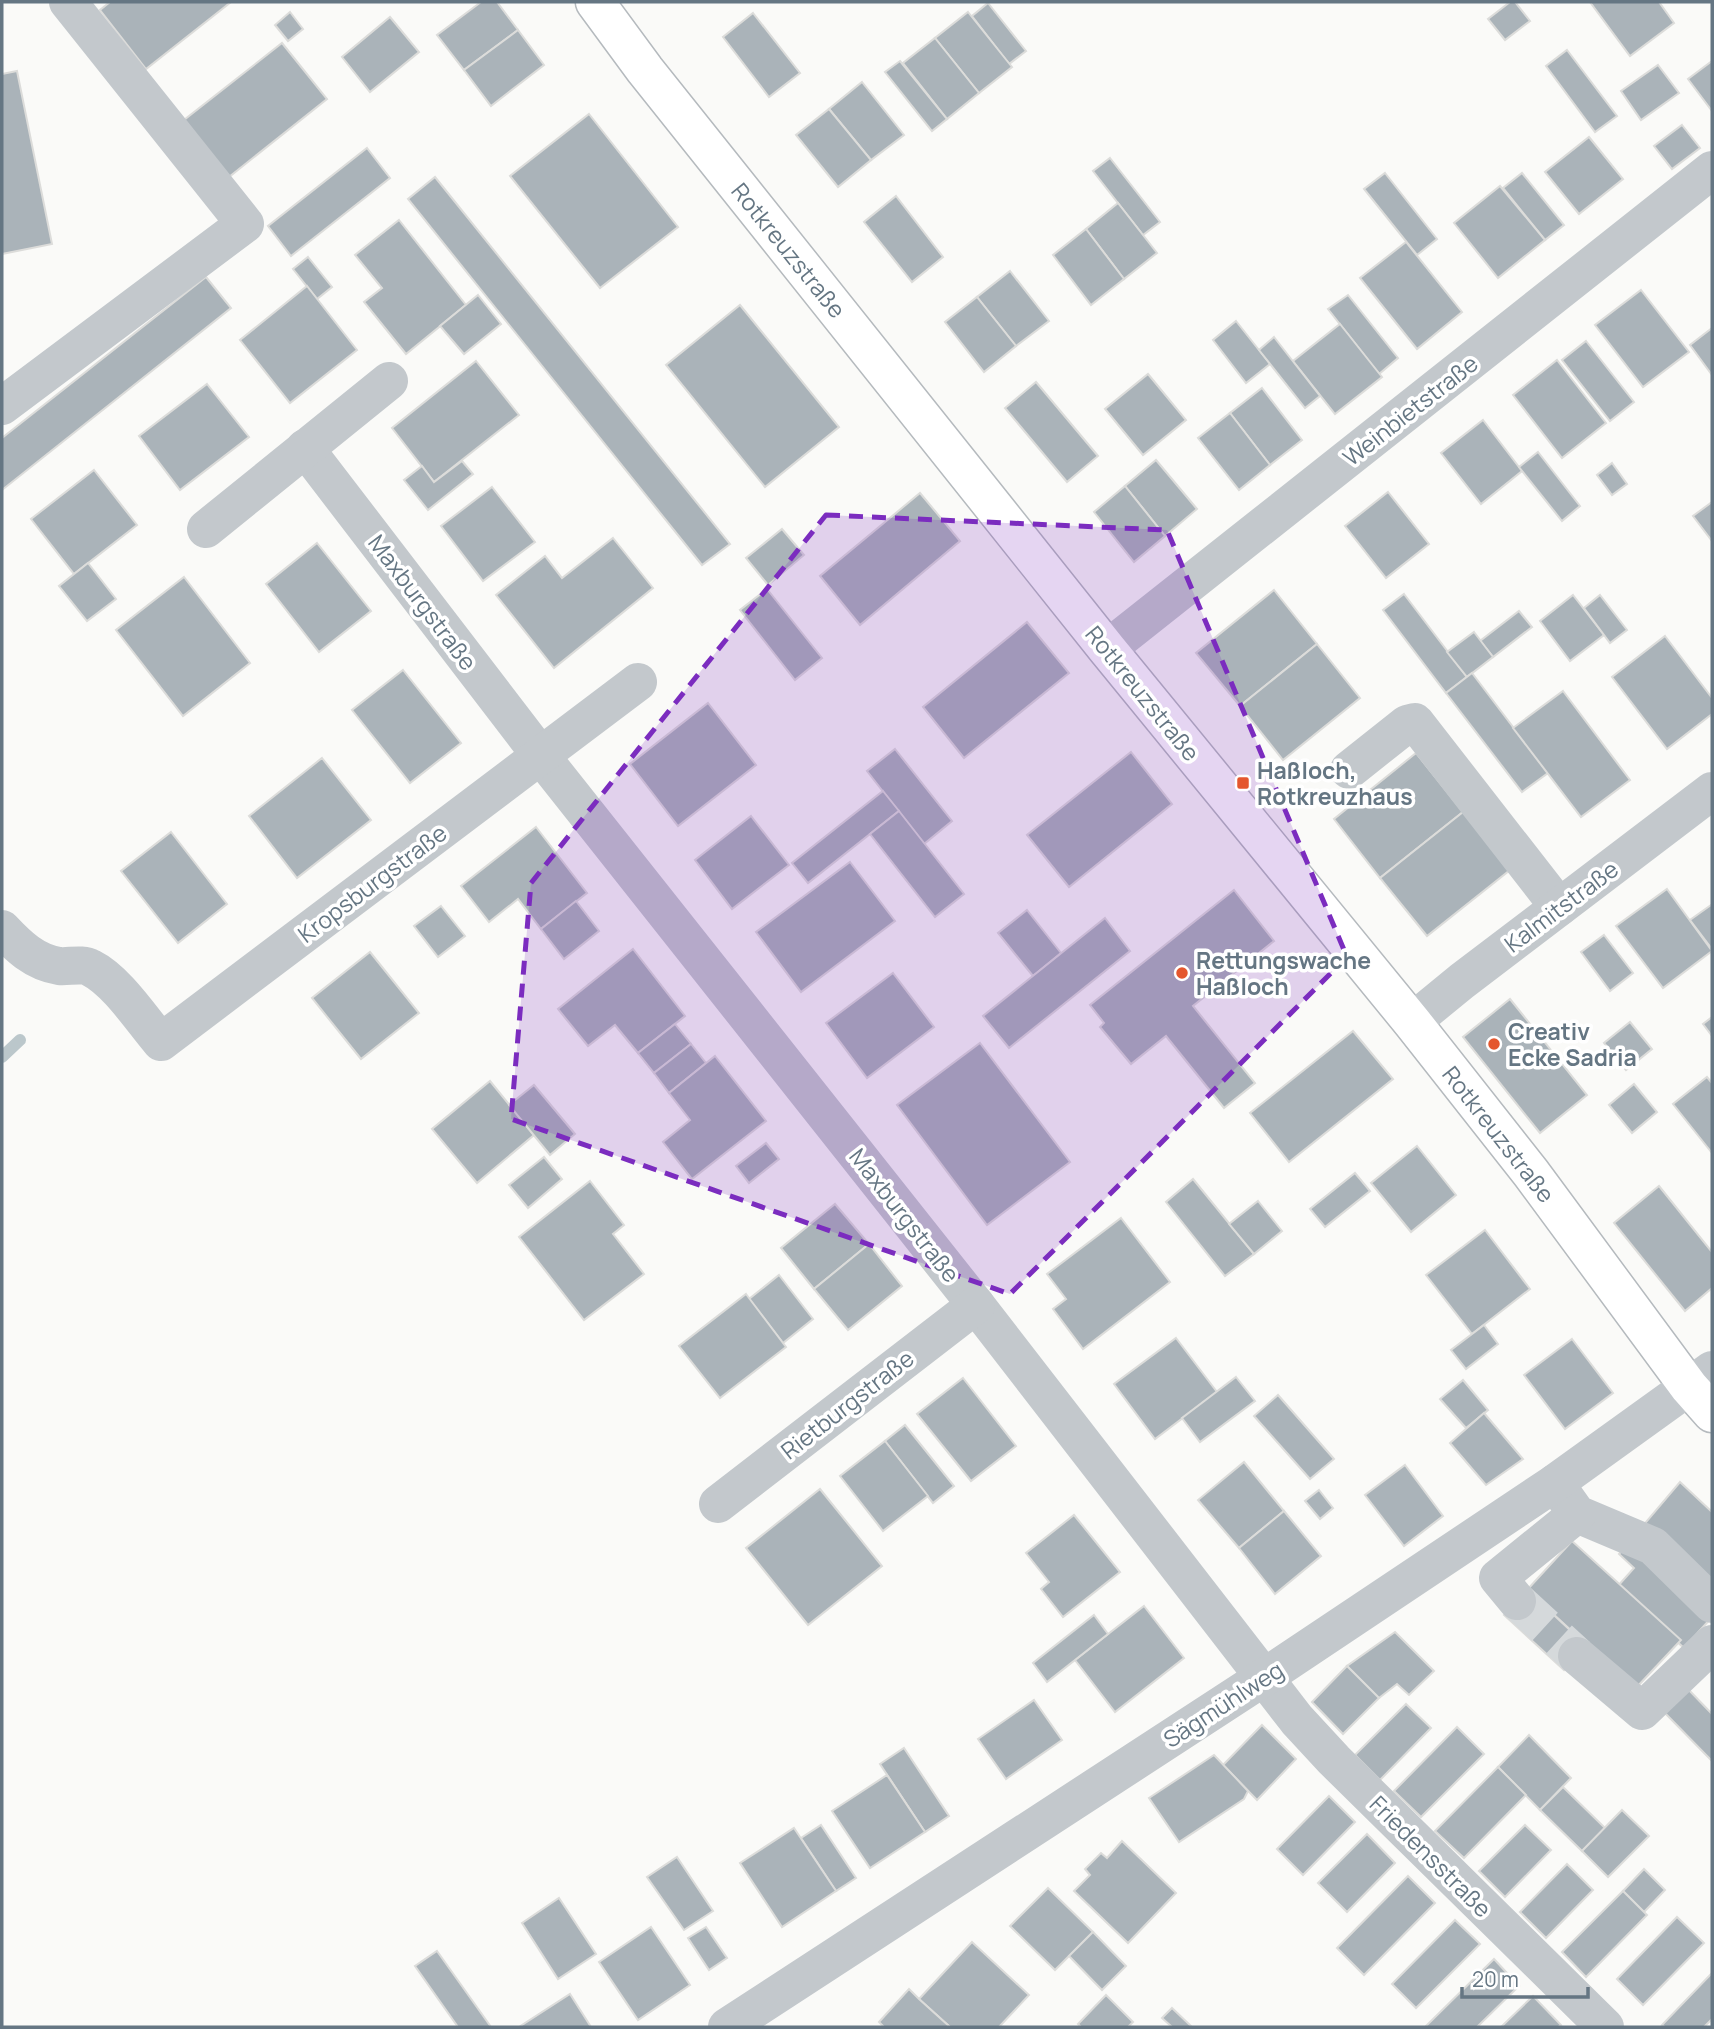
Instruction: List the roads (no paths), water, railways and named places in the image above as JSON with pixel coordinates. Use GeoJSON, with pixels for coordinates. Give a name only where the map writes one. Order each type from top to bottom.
{"type":"FeatureCollection","features":[{"type":"Feature","properties":{"kind":"main road","name":"Rotkreuzstraße"},"geometry":{"type":"LineString","coordinates":[[594,2],[1107,649],[1412,1022],[1704,1390]]}},
{"type":"Feature","properties":{"kind":"street"},"geometry":{"type":"LineString","coordinates":[[2,406],[244,225],[68,2]]}},
{"type":"Feature","properties":{"kind":"street","name":"Weinbietstraße"},"geometry":{"type":"LineString","coordinates":[[1107,649],[1712,170]]}},
{"type":"Feature","properties":{"kind":"street"},"geometry":{"type":"LineString","coordinates":[[206,529],[389,381]]}},
{"type":"Feature","properties":{"kind":"street","name":"Maxburgstraße"},"geometry":{"type":"LineString","coordinates":[[305,448],[541,756],[976,1305],[1263,1678]]}},
{"type":"Feature","properties":{"kind":"street"},"geometry":{"type":"LineString","coordinates":[[541,756],[638,682]]}},
{"type":"Feature","properties":{"kind":"street"},"geometry":{"type":"LineString","coordinates":[[1349,770],[1406,724],[1415,722],[1559,907]]}},
{"type":"Feature","properties":{"kind":"street","name":"Kropsburgstraße"},"geometry":{"type":"LineString","coordinates":[[2,929],[36,960],[59,966],[88,966],[106,978],[161,1042],[541,756]]}},
{"type":"Feature","properties":{"kind":"street","name":"Kalmitstraße"},"geometry":{"type":"LineString","coordinates":[[1412,1022],[1712,791]]}},
{"type":"Feature","properties":{"kind":"street","name":"Rietburgstraße"},"geometry":{"type":"LineString","coordinates":[[718,1504],[976,1305]]}},
{"type":"Feature","properties":{"kind":"street","name":"Sägmühlweg"},"geometry":{"type":"LineString","coordinates":[[727,2027],[1263,1678],[1555,1483],[1704,1390]]}},
{"type":"Feature","properties":{"kind":"street"},"geometry":{"type":"LineString","coordinates":[[1555,1483],[1577,1514],[1653,1546],[1712,1604]]}},
{"type":"Feature","properties":{"kind":"street"},"geometry":{"type":"LineString","coordinates":[[1517,1601],[1498,1578],[1577,1514]]}},
{"type":"Feature","properties":{"kind":"street"},"geometry":{"type":"LineString","coordinates":[[1577,1656],[1642,1711],[1712,1644]]}},
{"type":"Feature","properties":{"kind":"street","name":"Friedensstraße"},"geometry":{"type":"LineString","coordinates":[[1263,1678],[1334,1760],[1605,2027]]}},
{"type":"Feature","properties":{"kind":"waterway"},"geometry":{"type":"LineString","coordinates":[[2,1057],[20,1040]]}},
{"type":"Feature","properties":{"kind":"tunnel"},"geometry":{"type":"LineString","coordinates":[[1517,1601],[1577,1656]]}},
{"type":"Feature","properties":{"kind":"place","name":"Haßloch, Rotkreuzhaus"},"geometry":{"type":"Point","coordinates":[1243,783]}},
{"type":"Feature","properties":{"kind":"place","name":"Rettungswache Haßloch"},"geometry":{"type":"Point","coordinates":[1182,973]}},
{"type":"Feature","properties":{"kind":"place","name":"Creativ Ecke Sadria"},"geometry":{"type":"Point","coordinates":[1494,1044]}}]}
